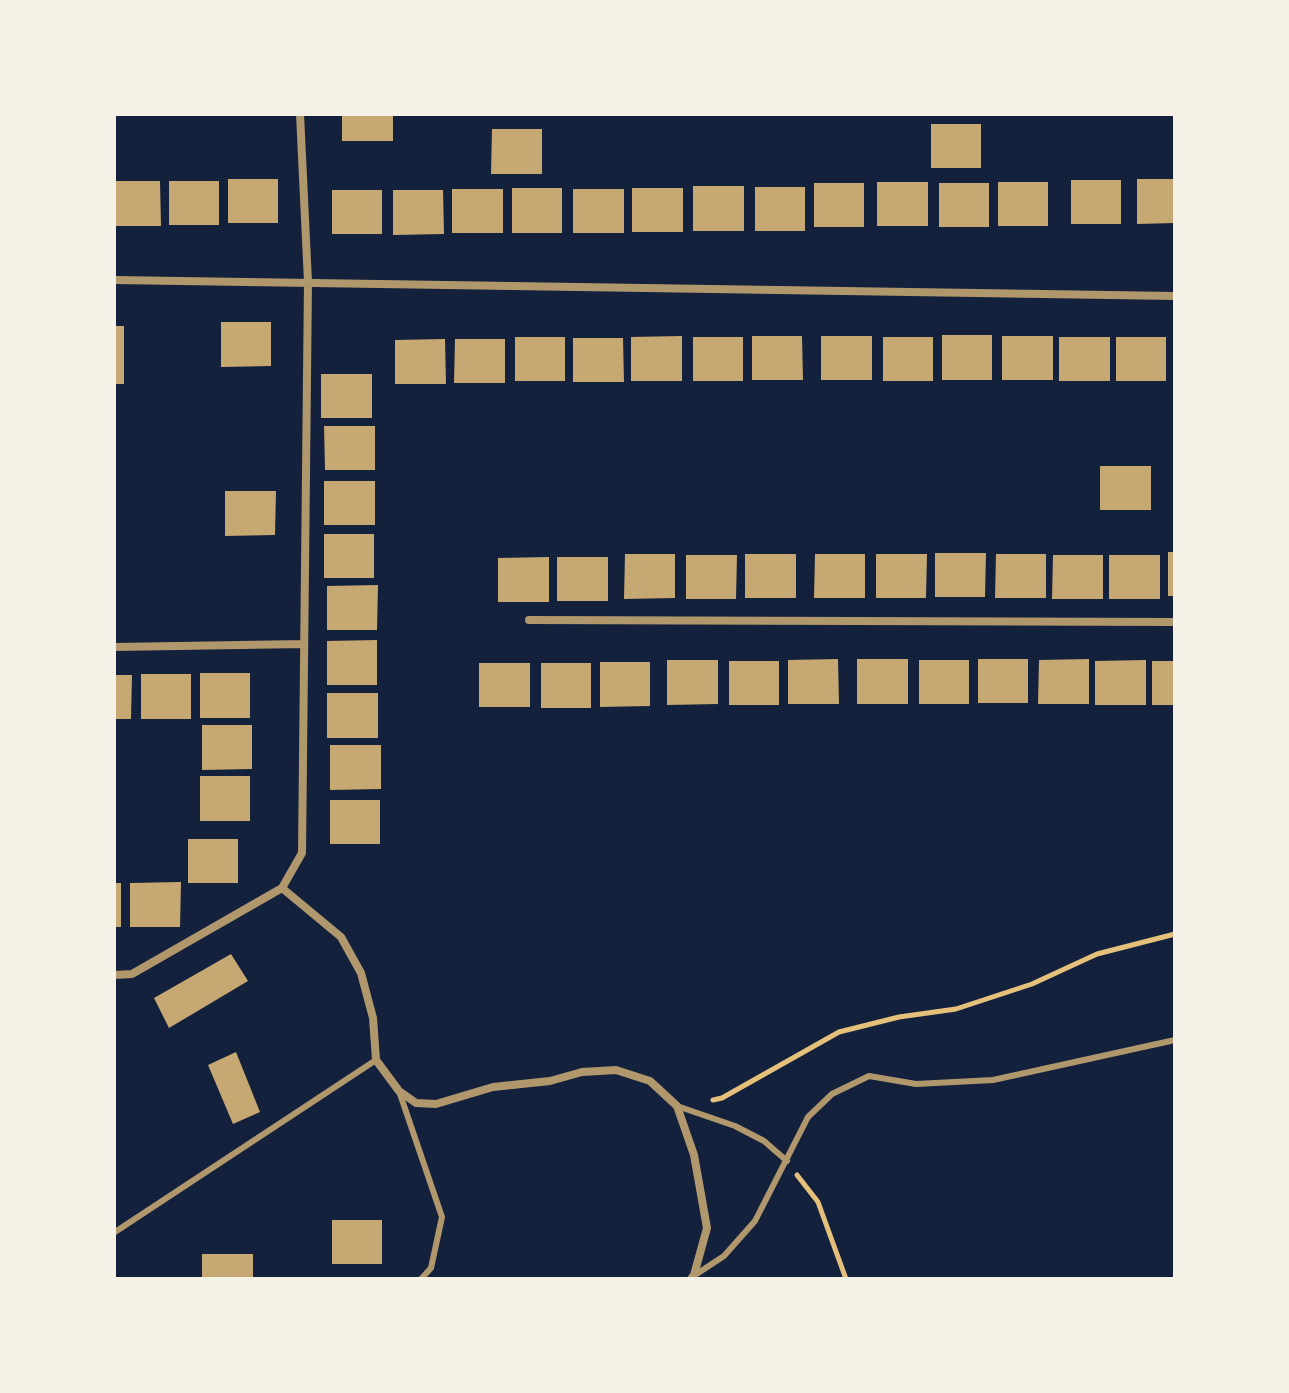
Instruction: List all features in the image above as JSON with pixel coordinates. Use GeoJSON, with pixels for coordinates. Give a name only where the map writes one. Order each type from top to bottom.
{"type":"FeatureCollection","features":[{"type":"Feature","properties":{"kind":"street"},"geometry":{"type":"LineString","coordinates":[[114,975],[132,974],[282,888],[302,853],[308,282],[300,114]]}},
{"type":"Feature","properties":{"kind":"street"},"geometry":{"type":"LineString","coordinates":[[114,280],[1175,296]]}},
{"type":"Feature","properties":{"kind":"street"},"geometry":{"type":"LineString","coordinates":[[529,620],[1175,622]]}},
{"type":"Feature","properties":{"kind":"street"},"geometry":{"type":"LineString","coordinates":[[114,647],[304,644]]}},
{"type":"Feature","properties":{"kind":"street"},"geometry":{"type":"LineString","coordinates":[[282,888],[341,937],[361,973],[373,1018],[376,1060],[399,1091],[416,1103],[436,1104],[493,1087],[550,1081],[582,1072],[616,1070],[650,1081],[677,1106],[694,1155],[707,1228],[693,1277]]}},
{"type":"Feature","properties":{"kind":"lane"},"geometry":{"type":"LineString","coordinates":[[693,1277],[724,1256],[755,1221],[808,1117],[832,1094],[869,1076],[916,1084],[993,1080],[1175,1040]]}},
{"type":"Feature","properties":{"kind":"lane"},"geometry":{"type":"LineString","coordinates":[[115,1232],[376,1060]]}},
{"type":"Feature","properties":{"kind":"lane"},"geometry":{"type":"LineString","coordinates":[[399,1091],[442,1217],[431,1268],[421,1279]]}},
{"type":"Feature","properties":{"kind":"lane"},"geometry":{"type":"LineString","coordinates":[[677,1106],[745,1131],[764,1141],[787,1161]]}},
{"type":"Feature","properties":{"kind":"path"},"geometry":{"type":"LineString","coordinates":[[677,1106],[722,1098],[839,1032],[899,1017],[956,1009],[1032,984],[1097,954],[1175,934]]}},
{"type":"Feature","properties":{"kind":"path"},"geometry":{"type":"LineString","coordinates":[[787,1161],[818,1202],[846,1279]]}},
{"type":"Feature","properties":{"kind":"building"},"geometry":{"type":"Polygon","coordinates":[[[342,114],[393,114],[393,141],[342,141],[342,114]]]}},
{"type":"Feature","properties":{"kind":"building"},"geometry":{"type":"Polygon","coordinates":[[[931,124],[981,124],[981,168],[931,168],[931,124]]]}},
{"type":"Feature","properties":{"kind":"building"},"geometry":{"type":"Polygon","coordinates":[[[492,129],[542,129],[542,174],[491,174],[492,129]]]}},
{"type":"Feature","properties":{"kind":"building"},"geometry":{"type":"Polygon","coordinates":[[[228,179],[278,179],[278,223],[228,223],[228,179]]]}},
{"type":"Feature","properties":{"kind":"building"},"geometry":{"type":"Polygon","coordinates":[[[1137,179],[1175,179],[1175,223],[1137,224],[1137,179]]]}},
{"type":"Feature","properties":{"kind":"building"},"geometry":{"type":"Polygon","coordinates":[[[1071,180],[1121,180],[1121,224],[1071,224],[1071,180]]]}},
{"type":"Feature","properties":{"kind":"building"},"geometry":{"type":"Polygon","coordinates":[[[114,181],[160,181],[161,226],[114,226],[114,181]]]}},
{"type":"Feature","properties":{"kind":"building"},"geometry":{"type":"Polygon","coordinates":[[[169,181],[219,181],[219,225],[169,225],[169,181]]]}},
{"type":"Feature","properties":{"kind":"building"},"geometry":{"type":"Polygon","coordinates":[[[877,182],[928,182],[928,226],[877,226],[877,182]]]}},
{"type":"Feature","properties":{"kind":"building"},"geometry":{"type":"Polygon","coordinates":[[[998,182],[1048,182],[1048,226],[998,226],[998,182]]]}},
{"type":"Feature","properties":{"kind":"building"},"geometry":{"type":"Polygon","coordinates":[[[814,183],[864,183],[864,227],[814,227],[814,183]]]}},
{"type":"Feature","properties":{"kind":"building"},"geometry":{"type":"Polygon","coordinates":[[[939,183],[989,183],[989,227],[939,227],[939,183]]]}},
{"type":"Feature","properties":{"kind":"building"},"geometry":{"type":"Polygon","coordinates":[[[693,186],[744,186],[744,231],[693,231],[693,186]]]}},
{"type":"Feature","properties":{"kind":"building"},"geometry":{"type":"Polygon","coordinates":[[[755,187],[805,187],[805,231],[755,231],[755,187]]]}},
{"type":"Feature","properties":{"kind":"building"},"geometry":{"type":"Polygon","coordinates":[[[512,188],[562,188],[562,233],[512,233],[512,188]]]}},
{"type":"Feature","properties":{"kind":"building"},"geometry":{"type":"Polygon","coordinates":[[[632,188],[683,188],[683,232],[632,232],[632,188]]]}},
{"type":"Feature","properties":{"kind":"building"},"geometry":{"type":"Polygon","coordinates":[[[452,189],[503,189],[503,233],[452,233],[452,189]]]}},
{"type":"Feature","properties":{"kind":"building"},"geometry":{"type":"Polygon","coordinates":[[[573,189],[624,189],[624,233],[573,233],[573,189]]]}},
{"type":"Feature","properties":{"kind":"building"},"geometry":{"type":"Polygon","coordinates":[[[332,190],[382,190],[382,234],[332,234],[332,190]]]}},
{"type":"Feature","properties":{"kind":"building"},"geometry":{"type":"Polygon","coordinates":[[[393,190],[443,190],[444,234],[393,235],[393,190]]]}},
{"type":"Feature","properties":{"kind":"building"},"geometry":{"type":"Polygon","coordinates":[[[221,322],[271,322],[271,366],[221,367],[221,322]]]}},
{"type":"Feature","properties":{"kind":"building"},"geometry":{"type":"Polygon","coordinates":[[[114,326],[124,326],[124,384],[114,384],[114,326]]]}},
{"type":"Feature","properties":{"kind":"building"},"geometry":{"type":"Polygon","coordinates":[[[942,335],[992,335],[992,380],[942,380],[942,335]]]}},
{"type":"Feature","properties":{"kind":"building"},"geometry":{"type":"Polygon","coordinates":[[[682,336],[682,381],[631,381],[631,337],[682,336]]]}},
{"type":"Feature","properties":{"kind":"building"},"geometry":{"type":"Polygon","coordinates":[[[752,336],[802,336],[803,380],[752,380],[752,336]]]}},
{"type":"Feature","properties":{"kind":"building"},"geometry":{"type":"Polygon","coordinates":[[[821,336],[872,336],[872,380],[821,380],[821,336]]]}},
{"type":"Feature","properties":{"kind":"building"},"geometry":{"type":"Polygon","coordinates":[[[1002,336],[1053,336],[1053,380],[1002,380],[1002,336]]]}},
{"type":"Feature","properties":{"kind":"building"},"geometry":{"type":"Polygon","coordinates":[[[515,337],[565,337],[565,381],[515,381],[515,337]]]}},
{"type":"Feature","properties":{"kind":"building"},"geometry":{"type":"Polygon","coordinates":[[[693,337],[743,337],[743,381],[693,381],[693,337]]]}},
{"type":"Feature","properties":{"kind":"building"},"geometry":{"type":"Polygon","coordinates":[[[883,337],[933,337],[933,381],[883,381],[883,337]]]}},
{"type":"Feature","properties":{"kind":"building"},"geometry":{"type":"Polygon","coordinates":[[[1059,337],[1110,337],[1110,381],[1059,381],[1059,337]]]}},
{"type":"Feature","properties":{"kind":"building"},"geometry":{"type":"Polygon","coordinates":[[[1116,337],[1166,337],[1166,381],[1116,381],[1116,337]]]}},
{"type":"Feature","properties":{"kind":"building"},"geometry":{"type":"Polygon","coordinates":[[[573,338],[623,338],[624,382],[573,382],[573,338]]]}},
{"type":"Feature","properties":{"kind":"building"},"geometry":{"type":"Polygon","coordinates":[[[445,339],[446,384],[395,384],[395,340],[445,339]]]}},
{"type":"Feature","properties":{"kind":"building"},"geometry":{"type":"Polygon","coordinates":[[[455,339],[505,339],[505,383],[454,383],[455,339]]]}},
{"type":"Feature","properties":{"kind":"building"},"geometry":{"type":"Polygon","coordinates":[[[321,374],[372,374],[372,418],[321,418],[321,374]]]}},
{"type":"Feature","properties":{"kind":"building"},"geometry":{"type":"Polygon","coordinates":[[[324,426],[375,426],[375,470],[325,470],[324,426]]]}},
{"type":"Feature","properties":{"kind":"building"},"geometry":{"type":"Polygon","coordinates":[[[1100,466],[1151,466],[1151,510],[1100,510],[1100,466]]]}},
{"type":"Feature","properties":{"kind":"building"},"geometry":{"type":"Polygon","coordinates":[[[324,481],[375,481],[375,525],[324,525],[324,481]]]}},
{"type":"Feature","properties":{"kind":"building"},"geometry":{"type":"Polygon","coordinates":[[[225,491],[276,491],[275,535],[225,536],[225,491]]]}},
{"type":"Feature","properties":{"kind":"building"},"geometry":{"type":"Polygon","coordinates":[[[324,534],[374,534],[374,578],[324,578],[324,534]]]}},
{"type":"Feature","properties":{"kind":"building"},"geometry":{"type":"Polygon","coordinates":[[[1168,552],[1175,552],[1175,596],[1168,596],[1168,552]]]}},
{"type":"Feature","properties":{"kind":"building"},"geometry":{"type":"Polygon","coordinates":[[[935,553],[986,553],[985,597],[935,597],[935,553]]]}},
{"type":"Feature","properties":{"kind":"building"},"geometry":{"type":"Polygon","coordinates":[[[625,554],[675,554],[675,598],[624,599],[625,554]]]}},
{"type":"Feature","properties":{"kind":"building"},"geometry":{"type":"Polygon","coordinates":[[[745,554],[796,554],[796,598],[745,598],[745,554]]]}},
{"type":"Feature","properties":{"kind":"building"},"geometry":{"type":"Polygon","coordinates":[[[815,554],[865,554],[865,598],[814,598],[815,554]]]}},
{"type":"Feature","properties":{"kind":"building"},"geometry":{"type":"Polygon","coordinates":[[[876,554],[927,554],[926,598],[876,598],[876,554]]]}},
{"type":"Feature","properties":{"kind":"building"},"geometry":{"type":"Polygon","coordinates":[[[996,554],[1046,554],[1046,598],[995,598],[996,554]]]}},
{"type":"Feature","properties":{"kind":"building"},"geometry":{"type":"Polygon","coordinates":[[[686,555],[737,555],[736,599],[686,599],[686,555]]]}},
{"type":"Feature","properties":{"kind":"building"},"geometry":{"type":"Polygon","coordinates":[[[1053,555],[1103,555],[1103,599],[1052,599],[1053,555]]]}},
{"type":"Feature","properties":{"kind":"building"},"geometry":{"type":"Polygon","coordinates":[[[1109,555],[1160,555],[1160,599],[1109,599],[1109,555]]]}},
{"type":"Feature","properties":{"kind":"building"},"geometry":{"type":"Polygon","coordinates":[[[549,557],[549,602],[498,602],[498,558],[549,557]]]}},
{"type":"Feature","properties":{"kind":"building"},"geometry":{"type":"Polygon","coordinates":[[[557,557],[608,557],[608,601],[557,601],[557,557]]]}},
{"type":"Feature","properties":{"kind":"building"},"geometry":{"type":"Polygon","coordinates":[[[378,585],[377,630],[327,630],[327,586],[378,585]]]}},
{"type":"Feature","properties":{"kind":"building"},"geometry":{"type":"Polygon","coordinates":[[[377,640],[377,685],[327,685],[327,641],[377,640]]]}},
{"type":"Feature","properties":{"kind":"building"},"geometry":{"type":"Polygon","coordinates":[[[838,659],[839,704],[788,704],[788,660],[838,659]]]}},
{"type":"Feature","properties":{"kind":"building"},"geometry":{"type":"Polygon","coordinates":[[[857,659],[908,659],[908,704],[857,704],[857,659]]]}},
{"type":"Feature","properties":{"kind":"building"},"geometry":{"type":"Polygon","coordinates":[[[978,659],[1028,659],[1028,703],[978,703],[978,659]]]}},
{"type":"Feature","properties":{"kind":"building"},"geometry":{"type":"Polygon","coordinates":[[[1089,659],[1089,704],[1038,704],[1039,660],[1089,659]]]}},
{"type":"Feature","properties":{"kind":"building"},"geometry":{"type":"Polygon","coordinates":[[[667,660],[718,660],[718,704],[667,705],[667,660]]]}},
{"type":"Feature","properties":{"kind":"building"},"geometry":{"type":"Polygon","coordinates":[[[919,660],[969,660],[969,704],[919,704],[919,660]]]}},
{"type":"Feature","properties":{"kind":"building"},"geometry":{"type":"Polygon","coordinates":[[[1146,660],[1146,705],[1095,705],[1095,661],[1146,660]]]}},
{"type":"Feature","properties":{"kind":"building"},"geometry":{"type":"Polygon","coordinates":[[[729,661],[779,661],[779,705],[729,705],[729,661]]]}},
{"type":"Feature","properties":{"kind":"building"},"geometry":{"type":"Polygon","coordinates":[[[1152,661],[1175,661],[1175,705],[1152,705],[1152,661]]]}},
{"type":"Feature","properties":{"kind":"building"},"geometry":{"type":"Polygon","coordinates":[[[600,662],[650,662],[650,706],[600,707],[600,662]]]}},
{"type":"Feature","properties":{"kind":"building"},"geometry":{"type":"Polygon","coordinates":[[[479,663],[530,663],[530,707],[479,707],[479,663]]]}},
{"type":"Feature","properties":{"kind":"building"},"geometry":{"type":"Polygon","coordinates":[[[541,663],[591,663],[591,708],[541,708],[541,663]]]}},
{"type":"Feature","properties":{"kind":"building"},"geometry":{"type":"Polygon","coordinates":[[[200,673],[250,673],[250,718],[200,718],[200,673]]]}},
{"type":"Feature","properties":{"kind":"building"},"geometry":{"type":"Polygon","coordinates":[[[141,674],[191,674],[191,719],[141,719],[141,674]]]}},
{"type":"Feature","properties":{"kind":"building"},"geometry":{"type":"Polygon","coordinates":[[[114,675],[132,675],[131,719],[114,719],[114,675]]]}},
{"type":"Feature","properties":{"kind":"building"},"geometry":{"type":"Polygon","coordinates":[[[327,693],[378,693],[378,738],[327,738],[327,693]]]}},
{"type":"Feature","properties":{"kind":"building"},"geometry":{"type":"Polygon","coordinates":[[[202,725],[252,725],[252,769],[202,770],[202,725]]]}},
{"type":"Feature","properties":{"kind":"building"},"geometry":{"type":"Polygon","coordinates":[[[330,745],[381,745],[381,789],[330,790],[330,745]]]}},
{"type":"Feature","properties":{"kind":"building"},"geometry":{"type":"Polygon","coordinates":[[[200,776],[250,776],[250,821],[200,821],[200,776]]]}},
{"type":"Feature","properties":{"kind":"building"},"geometry":{"type":"Polygon","coordinates":[[[330,800],[380,800],[380,844],[330,844],[330,800]]]}},
{"type":"Feature","properties":{"kind":"building"},"geometry":{"type":"Polygon","coordinates":[[[188,839],[238,839],[238,883],[188,883],[188,839]]]}},
{"type":"Feature","properties":{"kind":"building"},"geometry":{"type":"Polygon","coordinates":[[[181,882],[180,927],[130,927],[130,883],[181,882]]]}},
{"type":"Feature","properties":{"kind":"building"},"geometry":{"type":"Polygon","coordinates":[[[114,883],[121,883],[121,927],[114,927],[114,883]]]}},
{"type":"Feature","properties":{"kind":"building"},"geometry":{"type":"Polygon","coordinates":[[[231,954],[248,981],[169,1028],[154,998],[231,954]]]}},
{"type":"Feature","properties":{"kind":"building"},"geometry":{"type":"Polygon","coordinates":[[[236,1052],[260,1112],[233,1124],[208,1065],[236,1052]]]}},
{"type":"Feature","properties":{"kind":"building"},"geometry":{"type":"Polygon","coordinates":[[[332,1220],[382,1220],[382,1264],[332,1264],[332,1220]]]}},
{"type":"Feature","properties":{"kind":"building"},"geometry":{"type":"Polygon","coordinates":[[[202,1254],[253,1254],[253,1279],[202,1279],[202,1254]]]}}]}
